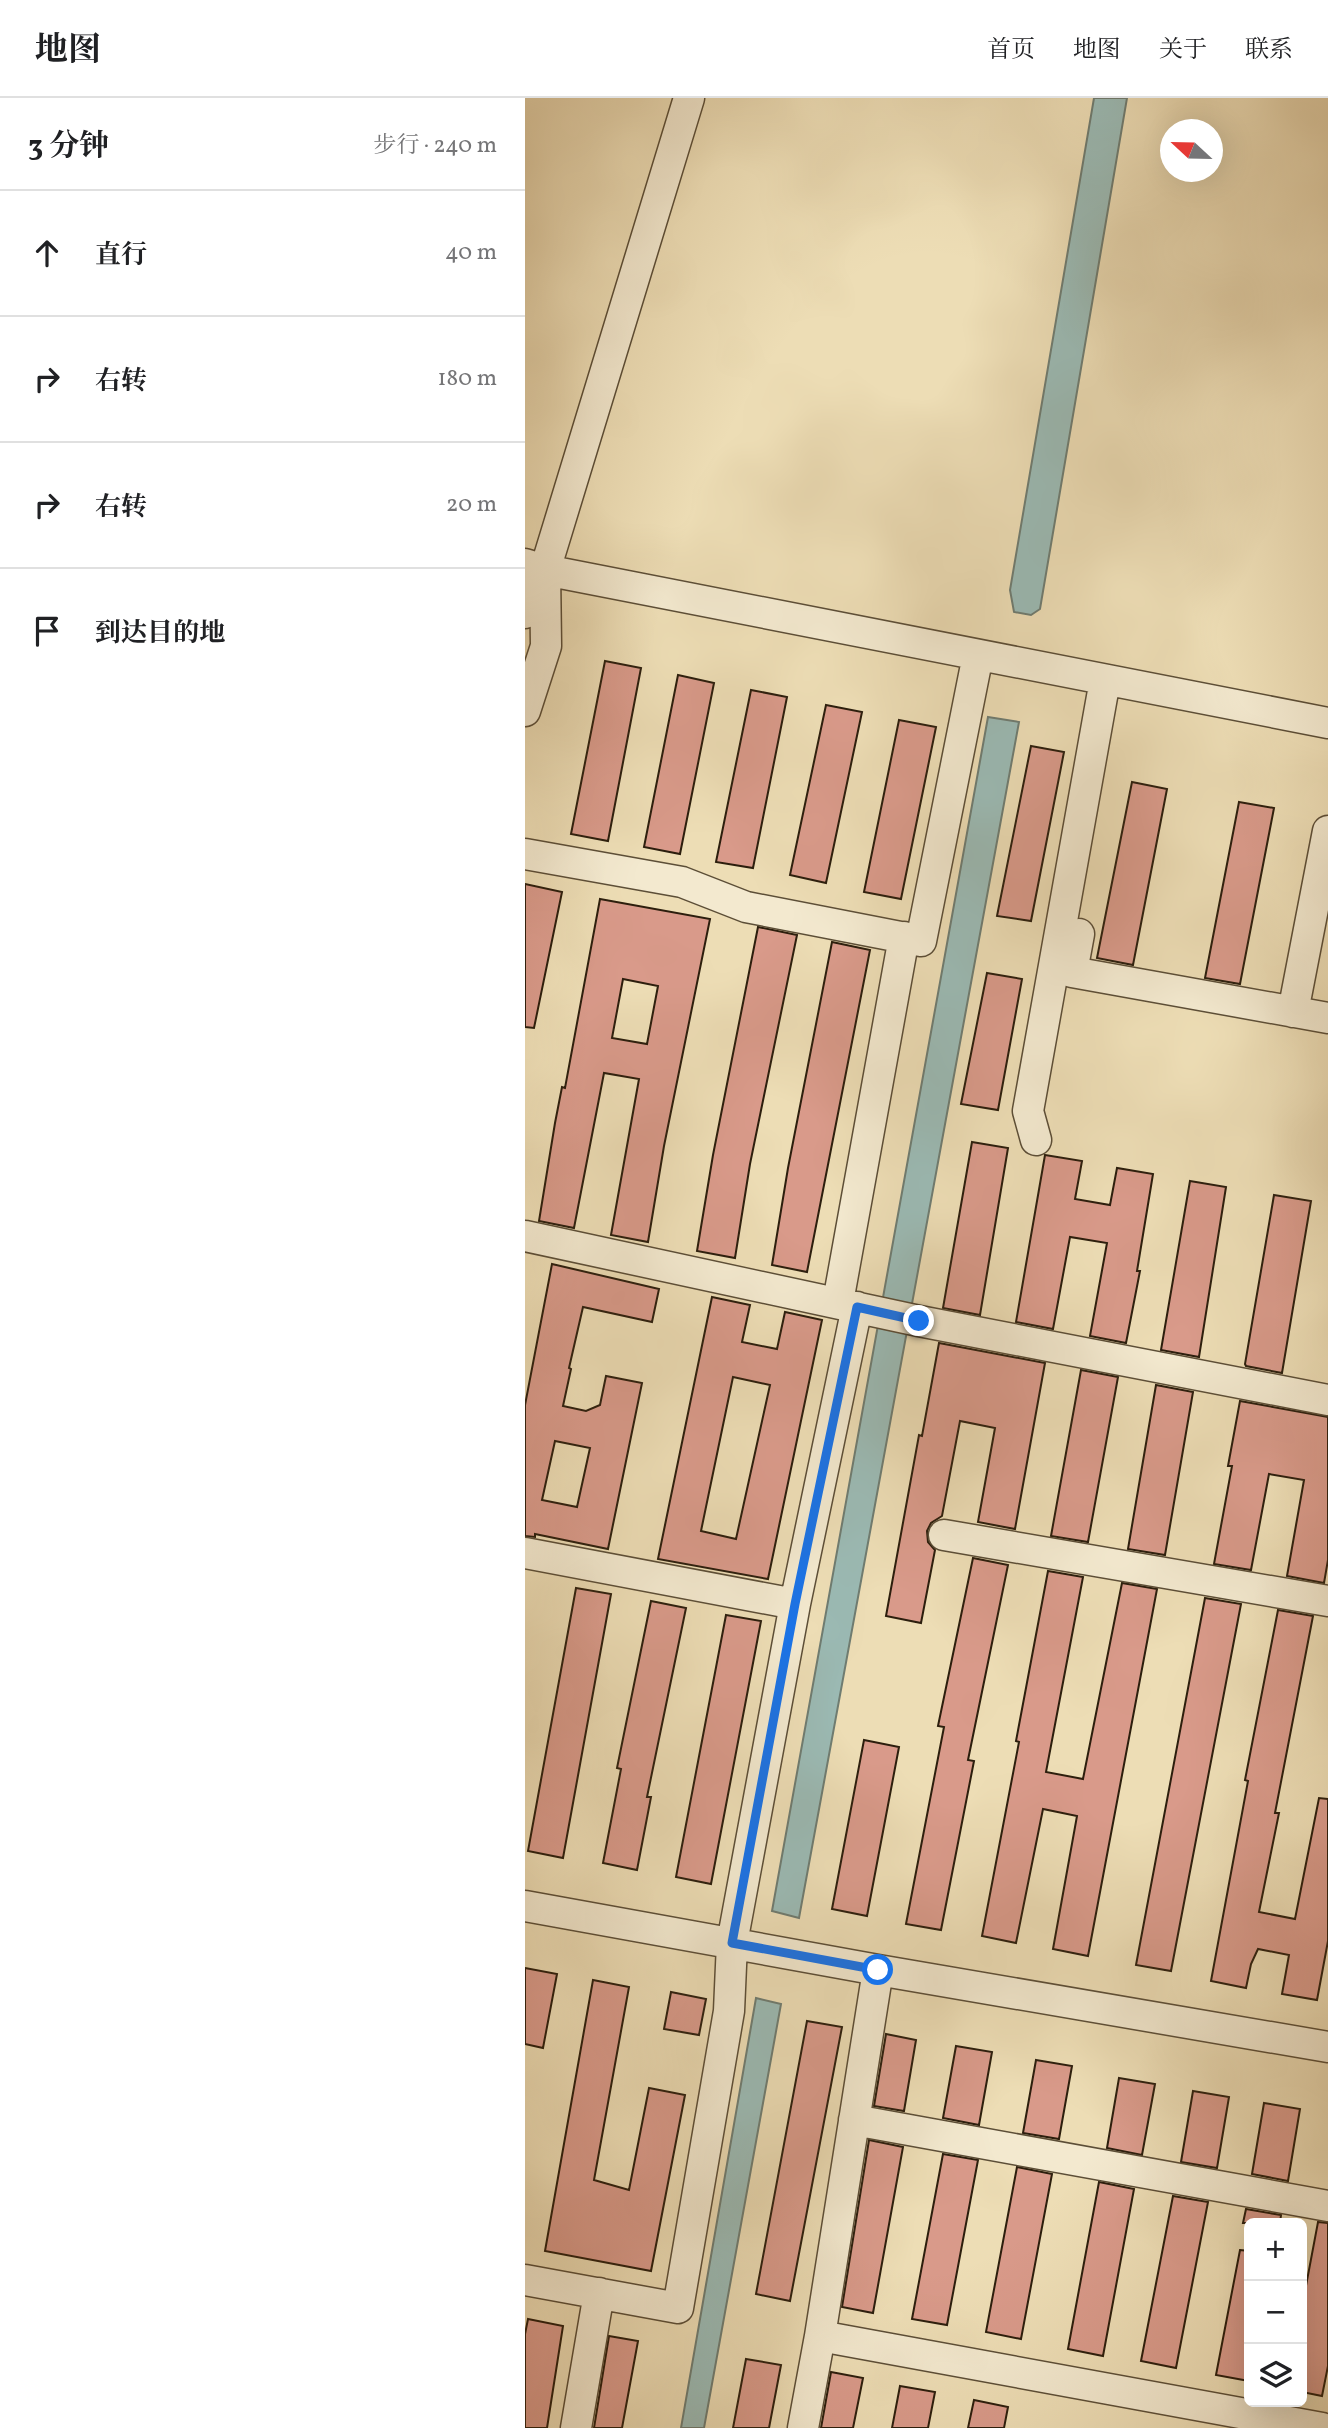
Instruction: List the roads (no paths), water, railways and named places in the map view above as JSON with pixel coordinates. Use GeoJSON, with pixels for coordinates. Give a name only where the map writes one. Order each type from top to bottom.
{"type":"FeatureCollection","features":[{"type":"Feature","properties":{"kind":"street"},"geometry":{"type":"LineString","coordinates":[[525,613],[535,567],[689,98]]}},
{"type":"Feature","properties":{"kind":"street"},"geometry":{"type":"LineString","coordinates":[[535,567],[1328,723]]}},
{"type":"Feature","properties":{"kind":"street"},"geometry":{"type":"LineString","coordinates":[[525,711],[546,646],[535,567]]}},
{"type":"Feature","properties":{"kind":"street"},"geometry":{"type":"LineString","coordinates":[[525,854],[682,882],[746,907],[921,941],[978,655]]}},
{"type":"Feature","properties":{"kind":"street"},"geometry":{"type":"LineString","coordinates":[[1035,1140],[1028,1111],[1105,680]]}},
{"type":"Feature","properties":{"kind":"street"},"geometry":{"type":"LineString","coordinates":[[1101,813],[1072,972],[1328,1018]]}},
{"type":"Feature","properties":{"kind":"street"},"geometry":{"type":"LineString","coordinates":[[1293,1012],[1328,831]]}},
{"type":"Feature","properties":{"kind":"street"},"geometry":{"type":"LineString","coordinates":[[525,2280],[678,2308],[729,2011],[732,1943],[795,1604],[857,1307],[904,937]]}},
{"type":"Feature","properties":{"kind":"street"},"geometry":{"type":"LineString","coordinates":[[525,1236],[919,1321],[1328,1400]]}},
{"type":"Feature","properties":{"kind":"street"},"geometry":{"type":"LineString","coordinates":[[944,1535],[1328,1601]]}},
{"type":"Feature","properties":{"kind":"street"},"geometry":{"type":"LineString","coordinates":[[525,1553],[795,1604]]}},
{"type":"Feature","properties":{"kind":"street"},"geometry":{"type":"LineString","coordinates":[[525,1906],[1328,2047]]}},
{"type":"Feature","properties":{"kind":"street"},"geometry":{"type":"LineString","coordinates":[[803,2428],[878,1970]]}},
{"type":"Feature","properties":{"kind":"street"},"geometry":{"type":"LineString","coordinates":[[855,2120],[1328,2206]]}},
{"type":"Feature","properties":{"kind":"street"},"geometry":{"type":"LineString","coordinates":[[576,2428],[599,2294]]}},
{"type":"Feature","properties":{"kind":"street"},"geometry":{"type":"LineString","coordinates":[[820,2336],[1322,2428]]}},
{"type":"Feature","properties":{"kind":"water"},"geometry":{"type":"Polygon","coordinates":[[[1094,98],[1127,98],[1040,609],[1031,615],[1014,612],[1010,590],[1094,98]]]}},
{"type":"Feature","properties":{"kind":"water"},"geometry":{"type":"Polygon","coordinates":[[[988,717],[1019,722],[799,1918],[772,1911],[988,717]]]}},
{"type":"Feature","properties":{"kind":"water"},"geometry":{"type":"Polygon","coordinates":[[[756,1998],[781,2004],[704,2428],[681,2428],[756,1998]]]}}]}
